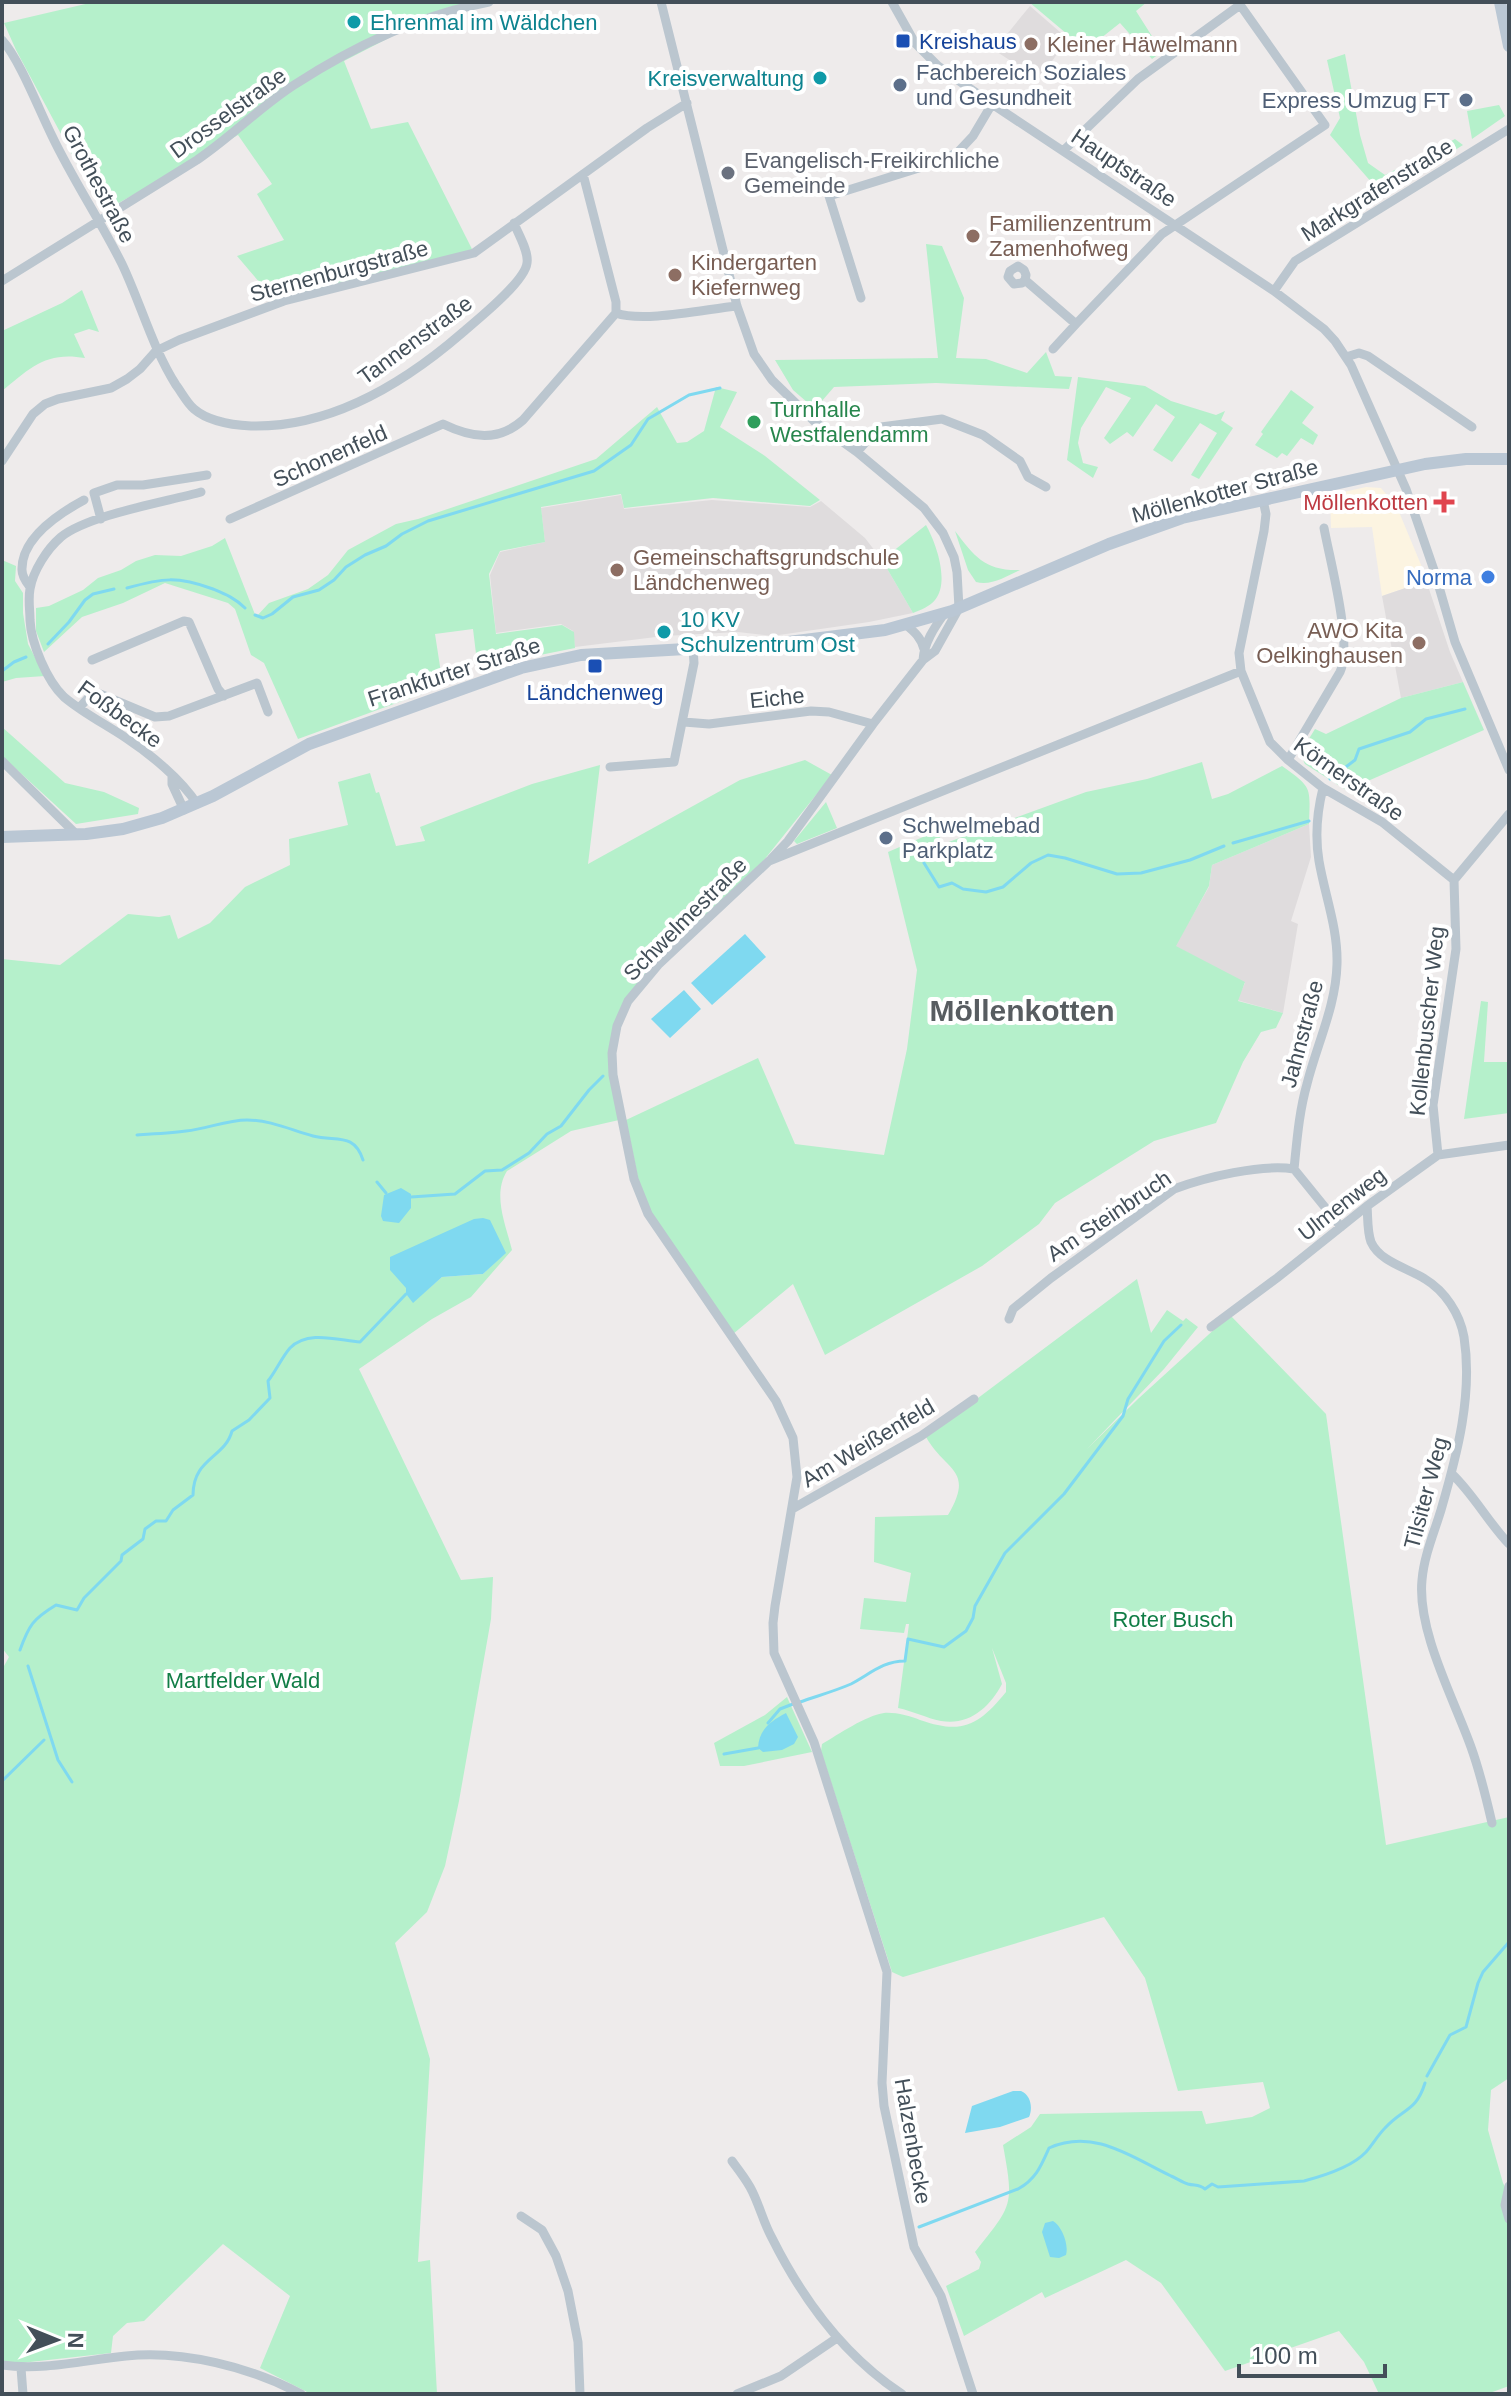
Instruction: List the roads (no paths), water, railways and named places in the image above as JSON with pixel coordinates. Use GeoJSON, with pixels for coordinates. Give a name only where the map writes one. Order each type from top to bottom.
{"type":"FeatureCollection","features":[{"type":"Feature","properties":{"kind":"main road"},"geometry":{"type":"LineString","coordinates":[[1500,2],[1509,46]]}},
{"type":"Feature","properties":{"kind":"main road","name":"Möllenkotter Straße"},"geometry":{"type":"LineString","coordinates":[[959,608],[1123,539],[1182,518],[1395,470],[1466,459],[1504,458]]}},
{"type":"Feature","properties":{"kind":"main road","name":"Frankfurter Straße"},"geometry":{"type":"LineString","coordinates":[[2,837],[77,835],[123,829],[184,810],[309,744],[505,673],[550,661],[581,655],[823,639],[870,633],[932,622],[959,608]]}},
{"type":"Feature","properties":{"kind":"street","name":"Drosselstraße"},"geometry":{"type":"LineString","coordinates":[[2,281],[223,143],[257,112],[294,85],[362,45],[450,9],[489,2]]}},
{"type":"Feature","properties":{"kind":"street"},"geometry":{"type":"LineString","coordinates":[[661,2],[737,306],[754,354],[772,380],[815,422],[857,452],[924,508],[943,533],[954,557],[959,608],[935,651],[924,655]]}},
{"type":"Feature","properties":{"kind":"street","name":"Hauptstraße"},"geometry":{"type":"LineString","coordinates":[[892,2],[905,28],[928,57],[992,104],[1274,291],[1324,329],[1346,357],[1406,489],[1455,642],[1509,770]]}},
{"type":"Feature","properties":{"kind":"street"},"geometry":{"type":"LineString","coordinates":[[1053,349],[1162,234],[1325,125],[1239,3],[1138,79],[1063,151]]}},
{"type":"Feature","properties":{"kind":"street","name":"Grothestraße"},"geometry":{"type":"LineString","coordinates":[[2,40],[122,265],[156,351]]}},
{"type":"Feature","properties":{"kind":"street","name":"Sternenburgstraße"},"geometry":{"type":"LineString","coordinates":[[2,461],[33,414],[45,404],[111,388],[134,374],[156,351],[179,340],[284,301],[474,253],[687,103]]}},
{"type":"Feature","properties":{"kind":"street"},"geometry":{"type":"LineString","coordinates":[[861,298],[829,196],[935,163],[958,152],[973,136],[992,104]]}},
{"type":"Feature","properties":{"kind":"street","name":"Markgrafenstraße"},"geometry":{"type":"LineString","coordinates":[[1274,291],[1295,261],[1509,129]]}},
{"type":"Feature","properties":{"kind":"street"},"geometry":{"type":"LineString","coordinates":[[583,174],[614,294],[616,313],[653,316],[737,306]]}},
{"type":"Feature","properties":{"kind":"street","name":"Tannenstraße"},"geometry":{"type":"LineString","coordinates":[[156,351],[193,408],[221,422],[278,427],[334,413],[372,396],[410,371],[458,336],[506,293],[527,265],[514,223]]}},
{"type":"Feature","properties":{"kind":"street"},"geometry":{"type":"LineString","coordinates":[[1025,280],[1076,324]]}},
{"type":"Feature","properties":{"kind":"street","name":"Schonenfeld"},"geometry":{"type":"LineString","coordinates":[[230,519],[443,424],[460,432],[484,437],[513,428],[616,313]]}},
{"type":"Feature","properties":{"kind":"street"},"geometry":{"type":"LineString","coordinates":[[1346,357],[1359,353],[1368,356],[1472,427]]}},
{"type":"Feature","properties":{"kind":"street"},"geometry":{"type":"LineString","coordinates":[[857,452],[881,427],[942,419],[983,435],[1020,461],[1028,477],[1046,487]]}},
{"type":"Feature","properties":{"kind":"street"},"geometry":{"type":"LineString","coordinates":[[101,519],[94,493],[117,485],[143,485],[207,475]]}},
{"type":"Feature","properties":{"kind":"street","name":"Foßbecke"},"geometry":{"type":"LineString","coordinates":[[197,804],[180,780],[56,688],[33,641],[29,601],[30,587],[48,550],[63,536],[82,525],[201,492]]}},
{"type":"Feature","properties":{"kind":"street","name":"Foßbecke"},"geometry":{"type":"LineString","coordinates":[[30,587],[21,574],[24,555],[35,538],[59,513],[84,500]]}},
{"type":"Feature","properties":{"kind":"street","name":"Körnerstraße"},"geometry":{"type":"LineString","coordinates":[[1263,500],[1266,514],[1264,531],[1239,653],[1241,671],[1270,742],[1323,788],[1382,822],[1454,880]]}},
{"type":"Feature","properties":{"kind":"street"},"geometry":{"type":"LineString","coordinates":[[1288,760],[1340,672],[1345,658],[1344,634],[1324,528]]}},
{"type":"Feature","properties":{"kind":"street"},"geometry":{"type":"LineString","coordinates":[[92,660],[184,621],[189,622],[218,689],[224,696]]}},
{"type":"Feature","properties":{"kind":"street"},"geometry":{"type":"LineString","coordinates":[[932,622],[942,637]]}},
{"type":"Feature","properties":{"kind":"street"},"geometry":{"type":"LineString","coordinates":[[769,861],[834,781],[924,655],[932,622]]}},
{"type":"Feature","properties":{"kind":"street"},"geometry":{"type":"LineString","coordinates":[[906,625],[922,641],[924,655]]}},
{"type":"Feature","properties":{"kind":"street"},"geometry":{"type":"LineString","coordinates":[[610,767],[674,762],[694,663],[693,648]]}},
{"type":"Feature","properties":{"kind":"street","name":"Schwelmestraße"},"geometry":{"type":"LineString","coordinates":[[792,1509],[797,1477],[793,1438],[776,1401],[648,1214],[634,1179],[613,1075],[612,1053],[617,1026],[628,1001],[658,965],[769,861],[1241,671]]}},
{"type":"Feature","properties":{"kind":"street"},"geometry":{"type":"LineString","coordinates":[[79,708],[90,696],[100,694],[155,717],[169,716],[257,683],[268,712]]}},
{"type":"Feature","properties":{"kind":"street","name":"Eiche"},"geometry":{"type":"LineString","coordinates":[[684,722],[709,724],[811,711],[829,712],[873,724]]}},
{"type":"Feature","properties":{"kind":"street"},"geometry":{"type":"LineString","coordinates":[[2,761],[77,835]]}},
{"type":"Feature","properties":{"kind":"street","name":"Foßbecke"},"geometry":{"type":"LineString","coordinates":[[172,777],[184,810]]}},
{"type":"Feature","properties":{"kind":"street","name":"Jahnstraße"},"geometry":{"type":"LineString","coordinates":[[1294,1169],[1300,1112],[1330,1011],[1337,964],[1331,911],[1319,861],[1317,809],[1323,788]]}},
{"type":"Feature","properties":{"kind":"street"},"geometry":{"type":"LineString","coordinates":[[1454,880],[1509,814]]}},
{"type":"Feature","properties":{"kind":"street","name":"Kollenbuscher Weg"},"geometry":{"type":"LineString","coordinates":[[1438,1155],[1433,1105],[1456,949],[1454,880]]}},
{"type":"Feature","properties":{"kind":"street","name":"Ulmenweg"},"geometry":{"type":"LineString","coordinates":[[1211,1327],[1438,1155],[1509,1145]]}},
{"type":"Feature","properties":{"kind":"street","name":"Am Steinbruch"},"geometry":{"type":"LineString","coordinates":[[1009,1319],[1013,1309],[1051,1278],[1174,1189],[1271,1167],[1294,1169]]}},
{"type":"Feature","properties":{"kind":"street"},"geometry":{"type":"LineString","coordinates":[[1294,1169],[1341,1227]]}},
{"type":"Feature","properties":{"kind":"street","name":"Tilsiter Weg"},"geometry":{"type":"LineString","coordinates":[[1367,1206],[1370,1240],[1377,1251],[1428,1280],[1444,1294],[1461,1325],[1465,1351],[1461,1433],[1426,1560],[1421,1599],[1431,1641],[1480,1773],[1492,1823]]}},
{"type":"Feature","properties":{"kind":"street","name":"Am Weißenfeld"},"geometry":{"type":"LineString","coordinates":[[831,1795],[814,1742],[774,1653],[773,1623],[792,1509],[921,1436],[974,1399]]}},
{"type":"Feature","properties":{"kind":"street"},"geometry":{"type":"LineString","coordinates":[[1452,1474],[1467,1488],[1490,1524],[1509,1544]]}},
{"type":"Feature","properties":{"kind":"street","name":"Halzenbecke"},"geometry":{"type":"LineString","coordinates":[[831,1795],[887,1972],[883,2096],[914,2247],[941,2296],[973,2394]]}},
{"type":"Feature","properties":{"kind":"street"},"geometry":{"type":"LineString","coordinates":[[732,2161],[749,2185],[771,2237],[805,2297],[859,2361],[902,2394]]}},
{"type":"Feature","properties":{"kind":"street"},"geometry":{"type":"LineString","coordinates":[[1509,2186],[1505,2205],[1509,2219]]}},
{"type":"Feature","properties":{"kind":"street"},"geometry":{"type":"LineString","coordinates":[[521,2216],[542,2230],[556,2256],[568,2291],[578,2342],[580,2394]]}},
{"type":"Feature","properties":{"kind":"street"},"geometry":{"type":"LineString","coordinates":[[737,2394],[781,2376],[837,2338]]}},
{"type":"Feature","properties":{"kind":"street"},"geometry":{"type":"LineString","coordinates":[[2,2365],[21,2368],[128,2355],[166,2356],[220,2364],[253,2373],[301,2394]]}},
{"type":"Feature","properties":{"kind":"street"},"geometry":{"type":"LineString","coordinates":[[21,2368],[23,2394]]}},
{"type":"Feature","properties":{"kind":"water"},"geometry":{"type":"Polygon","coordinates":[[[745,934],[766,957],[712,1005],[691,983],[745,934]]]}},
{"type":"Feature","properties":{"kind":"water"},"geometry":{"type":"Polygon","coordinates":[[[684,990],[701,1009],[670,1038],[651,1019],[684,990]]]}},
{"type":"Feature","properties":{"kind":"water"},"geometry":{"type":"Polygon","coordinates":[[[401,1188],[411,1194],[411,1208],[399,1223],[383,1221],[384,1195],[401,1188]]]}},
{"type":"Feature","properties":{"kind":"water"},"geometry":{"type":"Polygon","coordinates":[[[474,1219],[490,1220],[506,1253],[483,1274],[442,1277],[413,1303],[406,1294],[406,1288],[390,1270],[390,1257],[474,1219]]]}},
{"type":"Feature","properties":{"kind":"water"},"geometry":{"type":"Polygon","coordinates":[[[786,1713],[798,1737],[794,1744],[782,1750],[763,1752],[758,1748],[763,1731],[786,1713]]]}},
{"type":"Feature","properties":{"kind":"water"},"geometry":{"type":"Polygon","coordinates":[[[1021,2091],[1029,2099],[1029,2117],[1000,2127],[965,2133],[972,2106],[1021,2091]]]}},
{"type":"Feature","properties":{"kind":"water"},"geometry":{"type":"Polygon","coordinates":[[[1053,2221],[1066,2241],[1066,2255],[1059,2258],[1050,2257],[1042,2232],[1045,2223],[1053,2221]]]}},
{"type":"Feature","properties":{"kind":"waterway"},"geometry":{"type":"LineString","coordinates":[[255,615],[263,618],[293,597],[319,590],[346,567],[428,521],[594,471],[631,445],[648,419],[689,395],[720,388]]}},
{"type":"Feature","properties":{"kind":"waterway"},"geometry":{"type":"LineString","coordinates":[[127,588],[161,580],[179,580],[213,589],[245,608]]}},
{"type":"Feature","properties":{"kind":"waterway"},"geometry":{"type":"LineString","coordinates":[[48,644],[85,600],[93,594],[114,589]]}},
{"type":"Feature","properties":{"kind":"waterway"},"geometry":{"type":"LineString","coordinates":[[2,671],[26,657]]}},
{"type":"Feature","properties":{"kind":"waterway"},"geometry":{"type":"LineString","coordinates":[[1330,779],[1355,760],[1359,749],[1410,732],[1426,719],[1465,709]]}},
{"type":"Feature","properties":{"kind":"waterway"},"geometry":{"type":"LineString","coordinates":[[1233,843],[1309,821]]}},
{"type":"Feature","properties":{"kind":"waterway"},"geometry":{"type":"LineString","coordinates":[[924,863],[939,887],[952,883],[963,889],[986,892],[1003,887],[1031,863],[1048,855],[1117,874],[1141,873],[1190,860],[1224,846]]}},
{"type":"Feature","properties":{"kind":"waterway"},"geometry":{"type":"LineString","coordinates":[[411,1197],[455,1194],[485,1171],[502,1170],[529,1153],[547,1134],[561,1126],[603,1076]]}},
{"type":"Feature","properties":{"kind":"waterway"},"geometry":{"type":"LineString","coordinates":[[137,1135],[256,1120],[313,1136],[349,1142],[355,1145],[363,1160]]}},
{"type":"Feature","properties":{"kind":"waterway"},"geometry":{"type":"LineString","coordinates":[[377,1182],[386,1193]]}},
{"type":"Feature","properties":{"kind":"waterway"},"geometry":{"type":"LineString","coordinates":[[20,1650],[29,1628],[37,1619],[56,1605],[77,1610],[84,1598],[121,1561],[122,1555],[143,1539],[145,1529],[156,1521],[166,1521],[173,1510],[193,1495],[194,1483],[203,1466],[223,1447],[232,1431],[249,1420],[270,1398],[268,1381],[290,1348],[297,1342],[314,1338],[360,1342],[406,1294]]}},
{"type":"Feature","properties":{"kind":"waterway"},"geometry":{"type":"LineString","coordinates":[[800,1702],[851,1684],[883,1666],[905,1661],[908,1639],[944,1647],[966,1631],[975,1606],[1005,1553],[1064,1494],[1123,1416],[1128,1399],[1164,1341],[1181,1325]]}},
{"type":"Feature","properties":{"kind":"waterway"},"geometry":{"type":"LineString","coordinates":[[28,1666],[58,1760],[72,1782]]}},
{"type":"Feature","properties":{"kind":"waterway"},"geometry":{"type":"LineString","coordinates":[[768,1723],[780,1709],[793,1704]]}},
{"type":"Feature","properties":{"kind":"waterway"},"geometry":{"type":"LineString","coordinates":[[2,1781],[44,1740]]}},
{"type":"Feature","properties":{"kind":"waterway"},"geometry":{"type":"LineString","coordinates":[[724,1754],[758,1748]]}},
{"type":"Feature","properties":{"kind":"waterway","name":"Halzenbecke"},"geometry":{"type":"LineString","coordinates":[[1427,2076],[1450,2035],[1466,2027],[1483,1972],[1509,1942]]}},
{"type":"Feature","properties":{"kind":"waterway","name":"Halzenbecke"},"geometry":{"type":"LineString","coordinates":[[919,2227],[1018,2189],[1034,2176],[1049,2148],[1081,2141],[1112,2147],[1190,2185],[1205,2189],[1212,2184],[1218,2187],[1312,2179],[1354,2162],[1366,2152],[1380,2134],[1413,2105],[1425,2083]]}},
{"type":"Feature","properties":{"kind":"place","name":"Ehrenmal im Wäldchen"},"geometry":{"type":"Point","coordinates":[354,22]}},
{"type":"Feature","properties":{"kind":"place","name":"Kreishaus"},"geometry":{"type":"Point","coordinates":[903,41]}},
{"type":"Feature","properties":{"kind":"place","name":"Kleiner Häwelmann"},"geometry":{"type":"Point","coordinates":[1031,44]}},
{"type":"Feature","properties":{"kind":"place","name":"Kreisverwaltung"},"geometry":{"type":"Point","coordinates":[820,78]}},
{"type":"Feature","properties":{"kind":"place","name":"Fachbereich Soziales und Gesundheit"},"geometry":{"type":"Point","coordinates":[900,85]}},
{"type":"Feature","properties":{"kind":"place","name":"Express Umzug FT"},"geometry":{"type":"Point","coordinates":[1466,100]}},
{"type":"Feature","properties":{"kind":"place","name":"Evangelisch-Freikirchliche Gemeinde"},"geometry":{"type":"Point","coordinates":[728,173]}},
{"type":"Feature","properties":{"kind":"place","name":"Familienzentrum Zamenhofweg"},"geometry":{"type":"Point","coordinates":[973,236]}},
{"type":"Feature","properties":{"kind":"place","name":"Kindergarten Kiefernweg"},"geometry":{"type":"Point","coordinates":[675,275]}},
{"type":"Feature","properties":{"kind":"place","name":"Turnhalle Westfalendamm"},"geometry":{"type":"Point","coordinates":[754,422]}},
{"type":"Feature","properties":{"kind":"place","name":"Möllenkotten"},"geometry":{"type":"Point","coordinates":[1444,502]}},
{"type":"Feature","properties":{"kind":"place","name":"Gemeinschaftsgrundschule Ländchenweg"},"geometry":{"type":"Point","coordinates":[617,570]}},
{"type":"Feature","properties":{"kind":"place","name":"Norma"},"geometry":{"type":"Point","coordinates":[1488,577]}},
{"type":"Feature","properties":{"kind":"place","name":"10 KV Schulzentrum Ost"},"geometry":{"type":"Point","coordinates":[664,632]}},
{"type":"Feature","properties":{"kind":"place","name":"AWO Kita Oelkinghausen"},"geometry":{"type":"Point","coordinates":[1419,643]}},
{"type":"Feature","properties":{"kind":"place","name":"Ländchenweg"},"geometry":{"type":"Point","coordinates":[595,666]}},
{"type":"Feature","properties":{"kind":"place","name":"Schwelmebad Parkplatz"},"geometry":{"type":"Point","coordinates":[886,838]}},
{"type":"Feature","properties":{"kind":"district","name":"Möllenkotten"},"geometry":{"type":"Point","coordinates":[1022,1010]}},
{"type":"Feature","properties":{"kind":"park label","name":"Roter Busch"},"geometry":{"type":"Point","coordinates":[1173,1619]}},
{"type":"Feature","properties":{"kind":"park label","name":"Martfelder Wald"},"geometry":{"type":"Point","coordinates":[243,1680]}}]}
